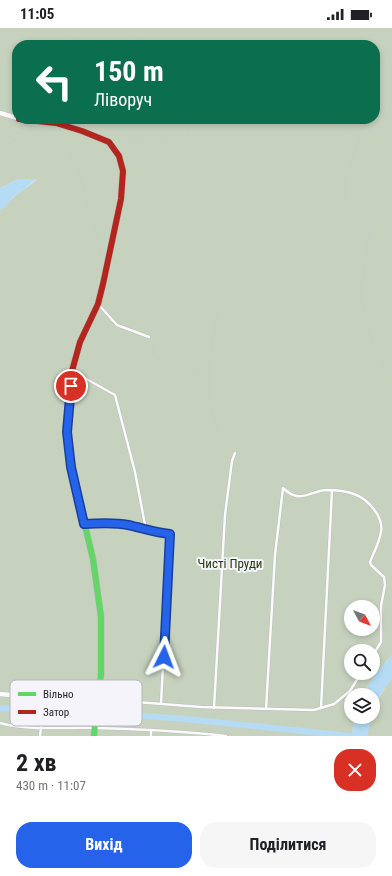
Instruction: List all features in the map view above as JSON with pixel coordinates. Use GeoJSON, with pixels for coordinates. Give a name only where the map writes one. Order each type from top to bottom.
{"type":"FeatureCollection","features":[{"type":"Feature","properties":{"kind":"street"},"geometry":{"type":"LineString","coordinates":[[0,113],[12,117]]}},
{"type":"Feature","properties":{"kind":"street"},"geometry":{"type":"LineString","coordinates":[[56,124],[82,131],[108,142],[120,156],[123,171],[121,199],[104,284],[98,304],[80,342],[72,371],[67,432],[71,467],[93,559],[96,579],[101,617],[102,650],[100,680]]}},
{"type":"Feature","properties":{"kind":"street"},"geometry":{"type":"LineString","coordinates":[[0,694],[10,695]]}},
{"type":"Feature","properties":{"kind":"street"},"geometry":{"type":"LineString","coordinates":[[94,728],[94,736]]}},
{"type":"Feature","properties":{"kind":"lane"},"geometry":{"type":"LineString","coordinates":[[98,304],[117,325],[149,337]]}},
{"type":"Feature","properties":{"kind":"lane"},"geometry":{"type":"LineString","coordinates":[[72,371],[116,395],[135,472],[146,530]]}},
{"type":"Feature","properties":{"kind":"lane"},"geometry":{"type":"LineString","coordinates":[[214,708],[225,515],[232,462],[236,453]]}},
{"type":"Feature","properties":{"kind":"lane"},"geometry":{"type":"LineString","coordinates":[[283,488],[296,496],[303,496],[326,490],[345,492],[357,496],[379,516],[381,533],[370,562],[371,565],[384,576],[385,581],[381,606],[380,644]]}},
{"type":"Feature","properties":{"kind":"lane"},"geometry":{"type":"LineString","coordinates":[[266,709],[276,555],[283,488]]}},
{"type":"Feature","properties":{"kind":"lane"},"geometry":{"type":"LineString","coordinates":[[321,708],[332,490]]}},
{"type":"Feature","properties":{"kind":"lane"},"geometry":{"type":"LineString","coordinates":[[84,524],[108,523],[127,525],[170,534],[161,703]]}},
{"type":"Feature","properties":{"kind":"lane"},"geometry":{"type":"LineString","coordinates":[[142,702],[214,708],[314,710],[334,704],[350,691],[357,680]]}},
{"type":"Feature","properties":{"kind":"lane"},"geometry":{"type":"LineString","coordinates":[[0,722],[10,725]]}},
{"type":"Feature","properties":{"kind":"lane"},"geometry":{"type":"LineString","coordinates":[[25,726],[151,730],[226,736]]}},
{"type":"Feature","properties":{"kind":"lane"},"geometry":{"type":"LineString","coordinates":[[40,736],[41,727]]}},
{"type":"Feature","properties":{"kind":"lane"},"geometry":{"type":"LineString","coordinates":[[151,730],[151,736]]}},
{"type":"Feature","properties":{"kind":"path"},"geometry":{"type":"LineString","coordinates":[[38,28],[38,40]]}},
{"type":"Feature","properties":{"kind":"path"},"geometry":{"type":"LineString","coordinates":[[70,40],[75,32],[75,28]]}},
{"type":"Feature","properties":{"kind":"path"},"geometry":{"type":"LineString","coordinates":[[132,40],[140,28]]}},
{"type":"Feature","properties":{"kind":"path"},"geometry":{"type":"LineString","coordinates":[[326,124],[358,137],[392,123]]}},
{"type":"Feature","properties":{"kind":"path"},"geometry":{"type":"LineString","coordinates":[[0,147],[15,141],[18,124]]}},
{"type":"Feature","properties":{"kind":"path"},"geometry":{"type":"LineString","coordinates":[[26,124],[51,135],[67,147],[83,184],[87,203],[93,217],[98,239],[101,266]]}},
{"type":"Feature","properties":{"kind":"path"},"geometry":{"type":"LineString","coordinates":[[114,148],[122,142],[154,138],[173,137],[176,141],[180,142],[184,140],[187,135],[188,124]]}},
{"type":"Feature","properties":{"kind":"path"},"geometry":{"type":"LineString","coordinates":[[283,488],[283,482],[270,469],[262,463],[236,453],[227,445],[214,419],[210,376],[210,355],[218,308],[221,302],[240,288],[274,247],[305,214],[338,187],[353,161],[358,137]]}},
{"type":"Feature","properties":{"kind":"path"},"geometry":{"type":"LineString","coordinates":[[345,176],[346,202],[370,228],[360,296],[372,341],[384,367],[392,378]]}},
{"type":"Feature","properties":{"kind":"path"},"geometry":{"type":"LineString","coordinates":[[149,337],[153,340],[154,355],[176,365],[180,374],[210,376]]}},
{"type":"Feature","properties":{"kind":"path"},"geometry":{"type":"LineString","coordinates":[[380,649],[392,645]]}},
{"type":"Feature","properties":{"kind":"green space","name":"Чисті Пруди"},"geometry":{"type":"Polygon","coordinates":[[[0,28],[392,28],[392,655],[380,669],[380,644],[344,644],[344,680],[372,680],[367,688],[344,688],[344,724],[353,724],[352,736],[0,736],[0,210],[36,180],[19,179],[0,188],[0,28]]]}},
{"type":"Feature","properties":{"kind":"green space"},"geometry":{"type":"Polygon","coordinates":[[[392,678],[392,736],[367,736],[369,724],[380,724],[380,697],[392,678]]]}},
{"type":"Feature","properties":{"kind":"water"},"geometry":{"type":"Polygon","coordinates":[[[19,179],[36,179],[0,210],[0,188],[19,179]]]}},
{"type":"Feature","properties":{"kind":"water"},"geometry":{"type":"Polygon","coordinates":[[[392,655],[392,678],[380,695],[380,688],[367,688],[372,680],[380,680],[380,669],[392,655]]]}},
{"type":"Feature","properties":{"kind":"water"},"geometry":{"type":"Polygon","coordinates":[[[353,724],[370,724],[367,736],[352,736],[353,724]]]}},
{"type":"Feature","properties":{"kind":"waterway"},"geometry":{"type":"LineString","coordinates":[[0,708],[10,708]]}},
{"type":"Feature","properties":{"kind":"waterway"},"geometry":{"type":"LineString","coordinates":[[142,716],[351,736]]}},
{"type":"Feature","properties":{"kind":"traffic: fast"},"geometry":{"type":"LineString","coordinates":[[71,382],[67,432],[71,467],[93,559],[101,617],[100,680]]}},
{"type":"Feature","properties":{"kind":"traffic: fast"},"geometry":{"type":"LineString","coordinates":[[94,736],[95,726]]}},
{"type":"Feature","properties":{"kind":"traffic: jam"},"geometry":{"type":"LineString","coordinates":[[59,124],[109,142],[119,156],[123,171],[121,199],[103,284],[98,304],[80,342],[72,371],[71,382]]}},
{"type":"Feature","properties":{"kind":"route"},"geometry":{"type":"LineString","coordinates":[[71,386],[67,432],[71,467],[84,524],[119,524],[170,534],[164,657]]}}]}
